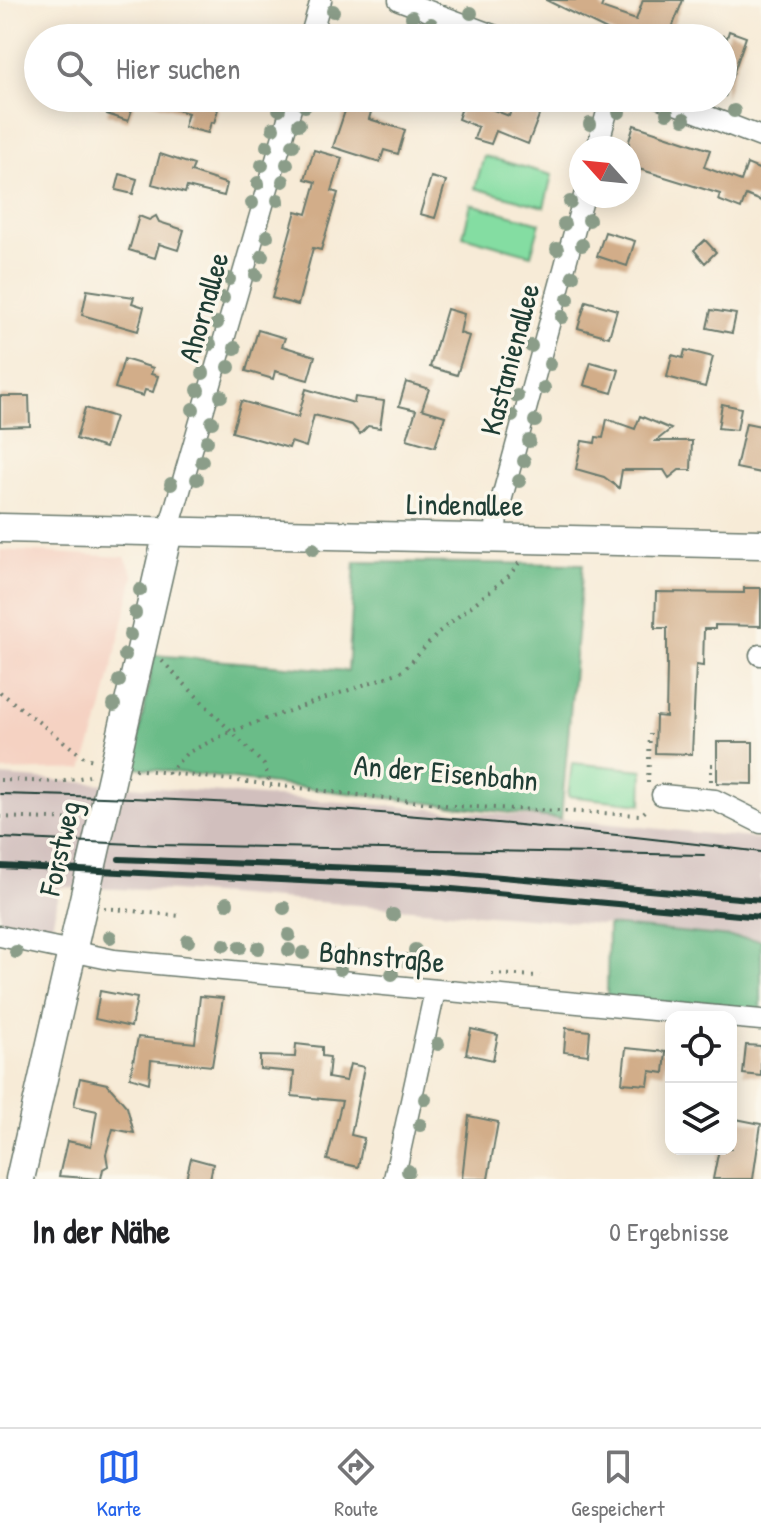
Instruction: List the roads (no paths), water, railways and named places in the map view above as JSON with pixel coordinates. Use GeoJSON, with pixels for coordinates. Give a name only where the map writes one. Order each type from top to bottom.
{"type":"FeatureCollection","features":[{"type":"Feature","properties":{"kind":"main road","name":"Lindenallee"},"geometry":{"type":"LineString","coordinates":[[0,528],[761,544]]}},
{"type":"Feature","properties":{"kind":"main road","name":"Forstweg"},"geometry":{"type":"LineString","coordinates":[[20,1179],[71,950],[99,767],[168,532]]}},
{"type":"Feature","properties":{"kind":"street"},"geometry":{"type":"LineString","coordinates":[[314,24],[321,0]]}},
{"type":"Feature","properties":{"kind":"street"},"geometry":{"type":"LineString","coordinates":[[399,0],[463,24]]}},
{"type":"Feature","properties":{"kind":"street","name":"Ahornallee"},"geometry":{"type":"LineString","coordinates":[[168,532],[290,112]]}},
{"type":"Feature","properties":{"kind":"street"},"geometry":{"type":"LineString","coordinates":[[600,136],[607,112]]}},
{"type":"Feature","properties":{"kind":"street"},"geometry":{"type":"LineString","coordinates":[[696,112],[761,137]]}},
{"type":"Feature","properties":{"kind":"street","name":"Kastanienallee"},"geometry":{"type":"LineString","coordinates":[[495,539],[497,516],[581,208]]}},
{"type":"Feature","properties":{"kind":"street"},"geometry":{"type":"LineString","coordinates":[[662,795],[715,800],[761,823]]}},
{"type":"Feature","properties":{"kind":"street","name":"Bahnstraße"},"geometry":{"type":"LineString","coordinates":[[0,936],[114,960],[761,1020]]}},
{"type":"Feature","properties":{"kind":"street"},"geometry":{"type":"LineString","coordinates":[[394,1179],[435,991]]}},
{"type":"Feature","properties":{"kind":"tram line"},"geometry":{"type":"LineString","coordinates":[[0,794],[191,801],[381,813],[571,830],[761,852]]}},
{"type":"Feature","properties":{"kind":"tram line"},"geometry":{"type":"LineString","coordinates":[[0,838],[156,845],[704,855]]}},
{"type":"Feature","properties":{"kind":"railway"},"geometry":{"type":"LineString","coordinates":[[119,859],[434,871],[761,900]]}},
{"type":"Feature","properties":{"kind":"railway"},"geometry":{"type":"LineString","coordinates":[[0,866],[441,888],[761,917]]}}]}
